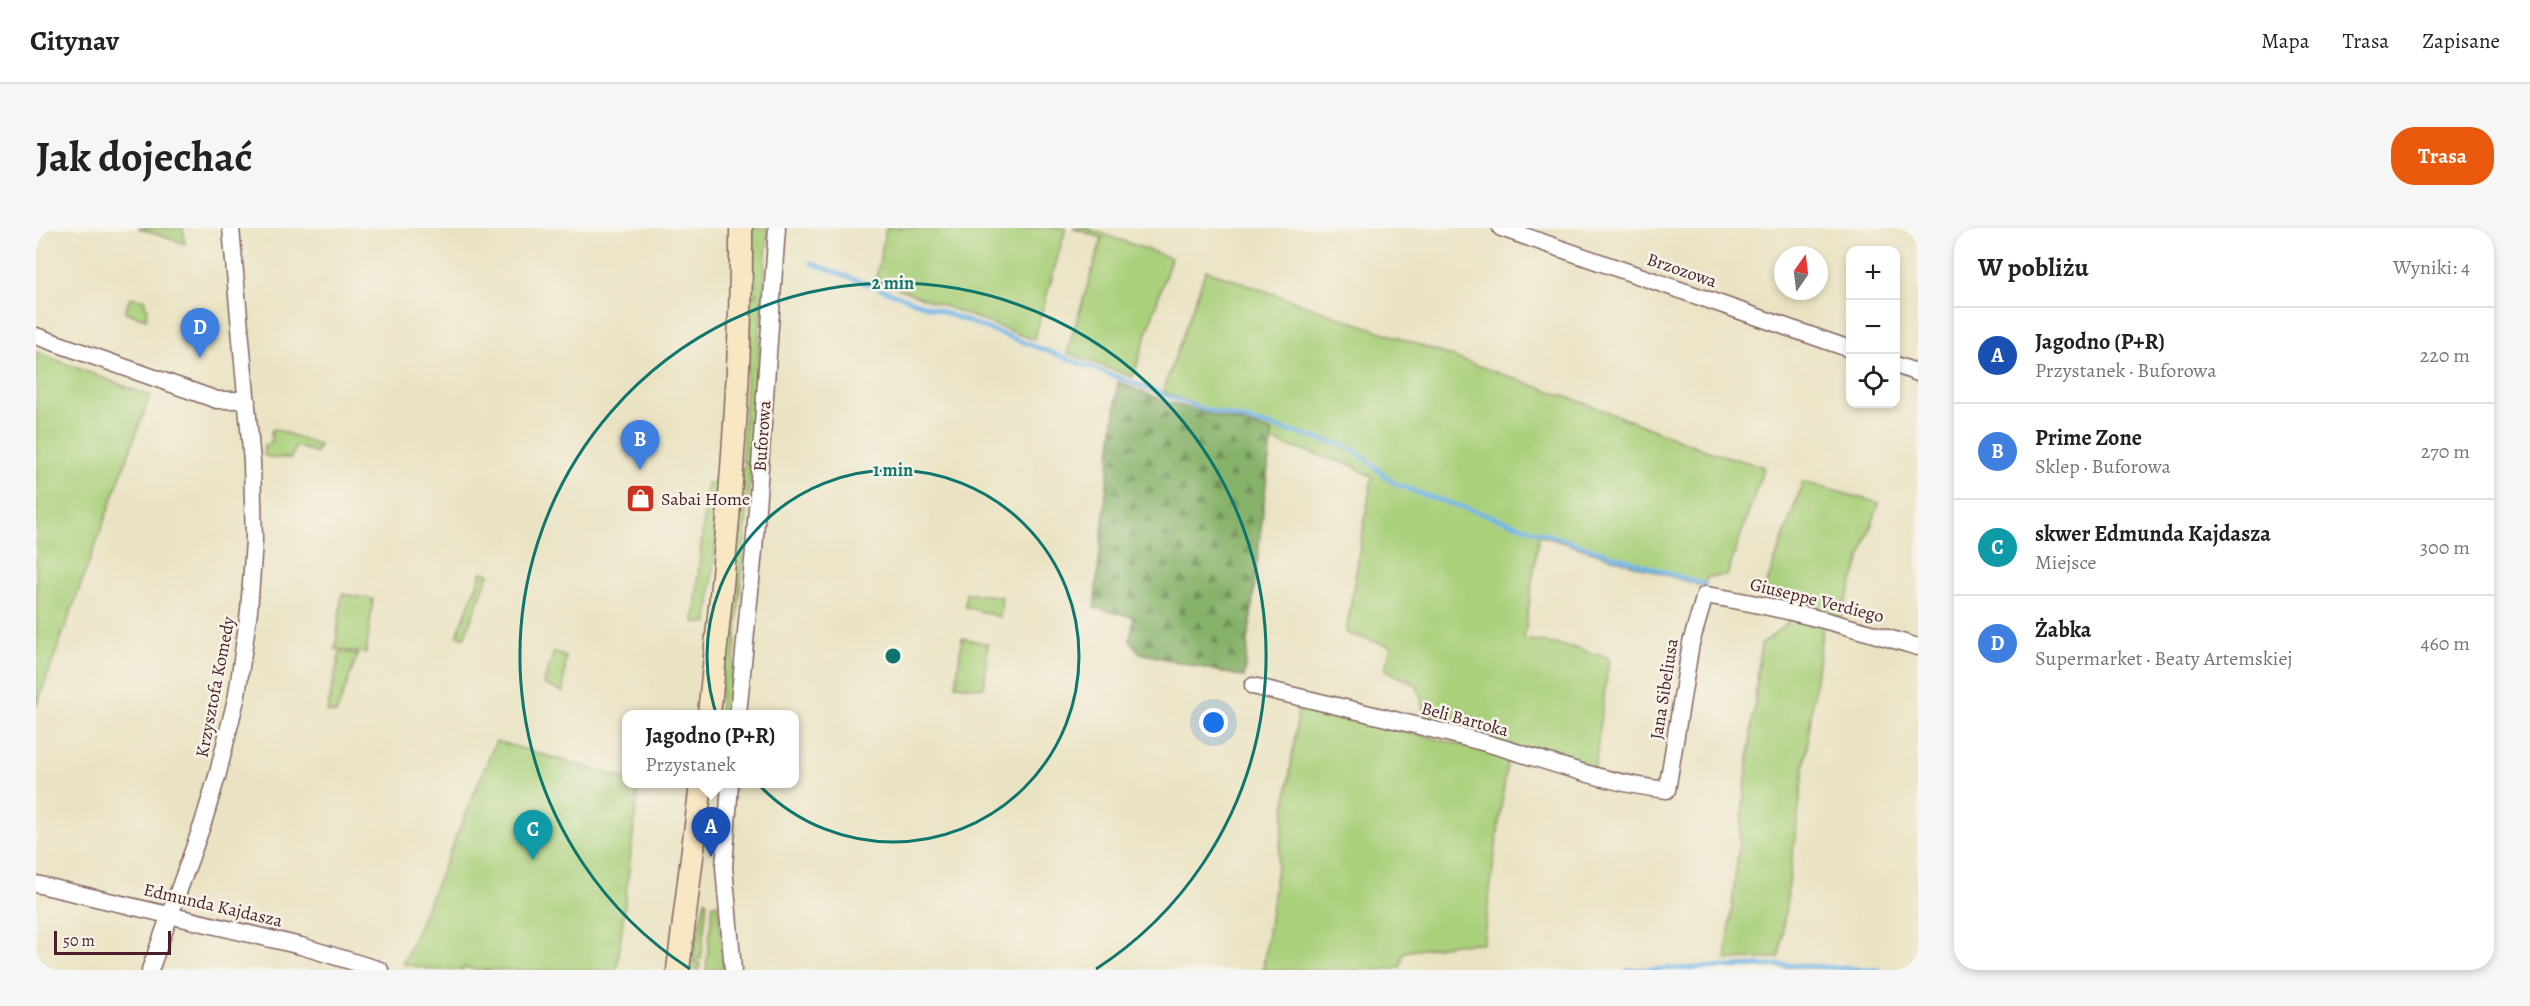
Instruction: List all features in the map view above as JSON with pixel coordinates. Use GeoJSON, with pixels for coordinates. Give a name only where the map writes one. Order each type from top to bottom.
{"type":"FeatureCollection","features":[{"type":"Feature","properties":{"kind":"main road","name":"Buforowa"},"geometry":{"type":"LineString","coordinates":[[709,710],[724,574],[733,456],[741,294],[741,228]]}},
{"type":"Feature","properties":{"kind":"main road"},"geometry":{"type":"LineString","coordinates":[[678,970],[700,788]]}},
{"type":"Feature","properties":{"kind":"street","name":"Krzysztofa Komedy"},"geometry":{"type":"LineString","coordinates":[[150,970],[203,823],[218,772],[240,674],[249,611],[254,541],[252,456],[231,228]]}},
{"type":"Feature","properties":{"kind":"street","name":"Buforowa"},"geometry":{"type":"LineString","coordinates":[[738,710],[756,522],[777,228]]}},
{"type":"Feature","properties":{"kind":"street","name":"Brzozowa"},"geometry":{"type":"LineString","coordinates":[[1501,228],[1846,347]]}},
{"type":"Feature","properties":{"kind":"street"},"geometry":{"type":"LineString","coordinates":[[36,336],[217,400],[247,400]]}},
{"type":"Feature","properties":{"kind":"street"},"geometry":{"type":"LineString","coordinates":[[1900,366],[1918,373]]}},
{"type":"Feature","properties":{"kind":"street","name":"Giuseppe Verdiego"},"geometry":{"type":"LineString","coordinates":[[1705,595],[1791,611],[1918,647]]}},
{"type":"Feature","properties":{"kind":"street","name":"Jana Sibeliusa"},"geometry":{"type":"LineString","coordinates":[[1667,790],[1691,643],[1705,595]]}},
{"type":"Feature","properties":{"kind":"street","name":"Beli Bartoka"},"geometry":{"type":"LineString","coordinates":[[1252,686],[1482,742],[1553,765],[1640,787],[1667,790]]}},
{"type":"Feature","properties":{"kind":"street"},"geometry":{"type":"LineString","coordinates":[[730,788],[724,867],[733,970]]}},
{"type":"Feature","properties":{"kind":"street","name":"Edmunda Kajdasza"},"geometry":{"type":"LineString","coordinates":[[36,884],[301,946],[380,970]]}},
{"type":"Feature","properties":{"kind":"green space"},"geometry":{"type":"Polygon","coordinates":[[[138,228],[183,228],[185,244],[138,228]]]}},
{"type":"Feature","properties":{"kind":"green space"},"geometry":{"type":"Polygon","coordinates":[[[752,228],[768,228],[763,300],[761,300],[757,381],[755,381],[757,385],[751,463],[749,465],[751,466],[730,707],[727,709],[730,710],[719,710],[742,467],[747,466],[747,462],[742,462],[750,297],[755,296],[756,293],[751,292],[751,286],[755,286],[756,283],[751,281],[752,228]]]}},
{"type":"Feature","properties":{"kind":"green space"},"geometry":{"type":"Polygon","coordinates":[[[886,228],[1066,228],[1034,340],[876,280],[886,228]]]}},
{"type":"Feature","properties":{"kind":"green space"},"geometry":{"type":"Polygon","coordinates":[[[1073,228],[1086,228],[1171,258],[1133,377],[1067,353],[1102,238],[1073,228]]]}},
{"type":"Feature","properties":{"kind":"green space"},"geometry":{"type":"Polygon","coordinates":[[[1206,270],[1590,405],[1708,451],[1764,467],[1727,576],[1707,577],[1704,587],[1539,535],[1524,639],[1571,647],[1609,658],[1594,772],[1429,726],[1417,685],[1385,670],[1391,646],[1346,633],[1372,477],[1354,466],[1271,441],[1272,432],[1200,408],[1163,391],[1206,270]]]}},
{"type":"Feature","properties":{"kind":"green space"},"geometry":{"type":"Polygon","coordinates":[[[130,297],[145,300],[145,307],[148,308],[146,319],[125,312],[130,297]]]}},
{"type":"Feature","properties":{"kind":"green space"},"geometry":{"type":"Polygon","coordinates":[[[36,352],[150,396],[36,707],[36,352]]]}},
{"type":"Feature","properties":{"kind":"green space"},"geometry":{"type":"Polygon","coordinates":[[[1118,382],[1164,401],[1272,432],[1244,677],[1140,653],[1130,640],[1134,617],[1094,608],[1118,382]]]}},
{"type":"Feature","properties":{"kind":"green space"},"geometry":{"type":"Polygon","coordinates":[[[275,429],[319,445],[316,453],[296,446],[291,458],[271,458],[264,455],[264,445],[272,442],[271,431],[275,429]]]}},
{"type":"Feature","properties":{"kind":"green space"},"geometry":{"type":"Polygon","coordinates":[[[1803,482],[1879,503],[1840,620],[1797,598],[1765,589],[1803,482]]]}},
{"type":"Feature","properties":{"kind":"green space"},"geometry":{"type":"Polygon","coordinates":[[[707,483],[721,484],[708,623],[694,622],[707,483]]]}},
{"type":"Feature","properties":{"kind":"green space"},"geometry":{"type":"Polygon","coordinates":[[[482,572],[489,574],[464,638],[457,635],[482,572]]]}},
{"type":"Feature","properties":{"kind":"green space"},"geometry":{"type":"Polygon","coordinates":[[[966,593],[1002,597],[1000,617],[965,607],[966,593]]]}},
{"type":"Feature","properties":{"kind":"green space"},"geometry":{"type":"Polygon","coordinates":[[[342,594],[373,599],[366,653],[335,649],[342,594]]]}},
{"type":"Feature","properties":{"kind":"green space"},"geometry":{"type":"Polygon","coordinates":[[[1794,617],[1823,625],[1779,958],[1726,960],[1761,645],[1794,617]]]}},
{"type":"Feature","properties":{"kind":"green space"},"geometry":{"type":"Polygon","coordinates":[[[962,638],[988,644],[984,688],[956,685],[962,638]]]}},
{"type":"Feature","properties":{"kind":"green space"},"geometry":{"type":"Polygon","coordinates":[[[340,652],[358,654],[336,714],[327,712],[340,652]]]}},
{"type":"Feature","properties":{"kind":"green space"},"geometry":{"type":"Polygon","coordinates":[[[554,652],[566,657],[563,692],[543,684],[554,652]]]}},
{"type":"Feature","properties":{"kind":"green space"},"geometry":{"type":"Polygon","coordinates":[[[1299,706],[1508,756],[1483,943],[1454,944],[1404,952],[1400,967],[1382,970],[1263,970],[1299,706]]]}},
{"type":"Feature","properties":{"kind":"green space"},"geometry":{"type":"Polygon","coordinates":[[[496,741],[622,778],[622,788],[639,788],[617,970],[476,970],[464,967],[463,970],[436,970],[403,964],[496,741]]]}},
{"type":"Feature","properties":{"kind":"green space"},"geometry":{"type":"Polygon","coordinates":[[[705,900],[707,903],[701,959],[696,959],[695,963],[700,963],[699,970],[690,970],[705,900]]]}},
{"type":"Feature","properties":{"kind":"green space"},"geometry":{"type":"Polygon","coordinates":[[[713,904],[718,904],[724,967],[720,970],[706,970],[713,904]]]}},
{"type":"Feature","properties":{"kind":"waterway"},"geometry":{"type":"LineString","coordinates":[[811,263],[1200,408],[1346,446],[1364,457],[1392,482],[1421,494],[1705,585]]}},
{"type":"Feature","properties":{"kind":"waterway"},"geometry":{"type":"LineString","coordinates":[[1627,970],[1787,965],[1879,970]]}},
{"type":"Feature","properties":{"kind":"place","name":"Żabka"},"geometry":{"type":"Point","coordinates":[200,358]}},
{"type":"Feature","properties":{"kind":"place","name":"Prime Zone"},"geometry":{"type":"Point","coordinates":[640,470]}},
{"type":"Feature","properties":{"kind":"place","name":"Sabai Home"},"geometry":{"type":"Point","coordinates":[640,499]}},
{"type":"Feature","properties":{"kind":"place","name":"Jagodno (P+R)"},"geometry":{"type":"Point","coordinates":[711,857]}},
{"type":"Feature","properties":{"kind":"place","name":"skwer Edmunda Kajdasza"},"geometry":{"type":"Point","coordinates":[533,860]}}]}
